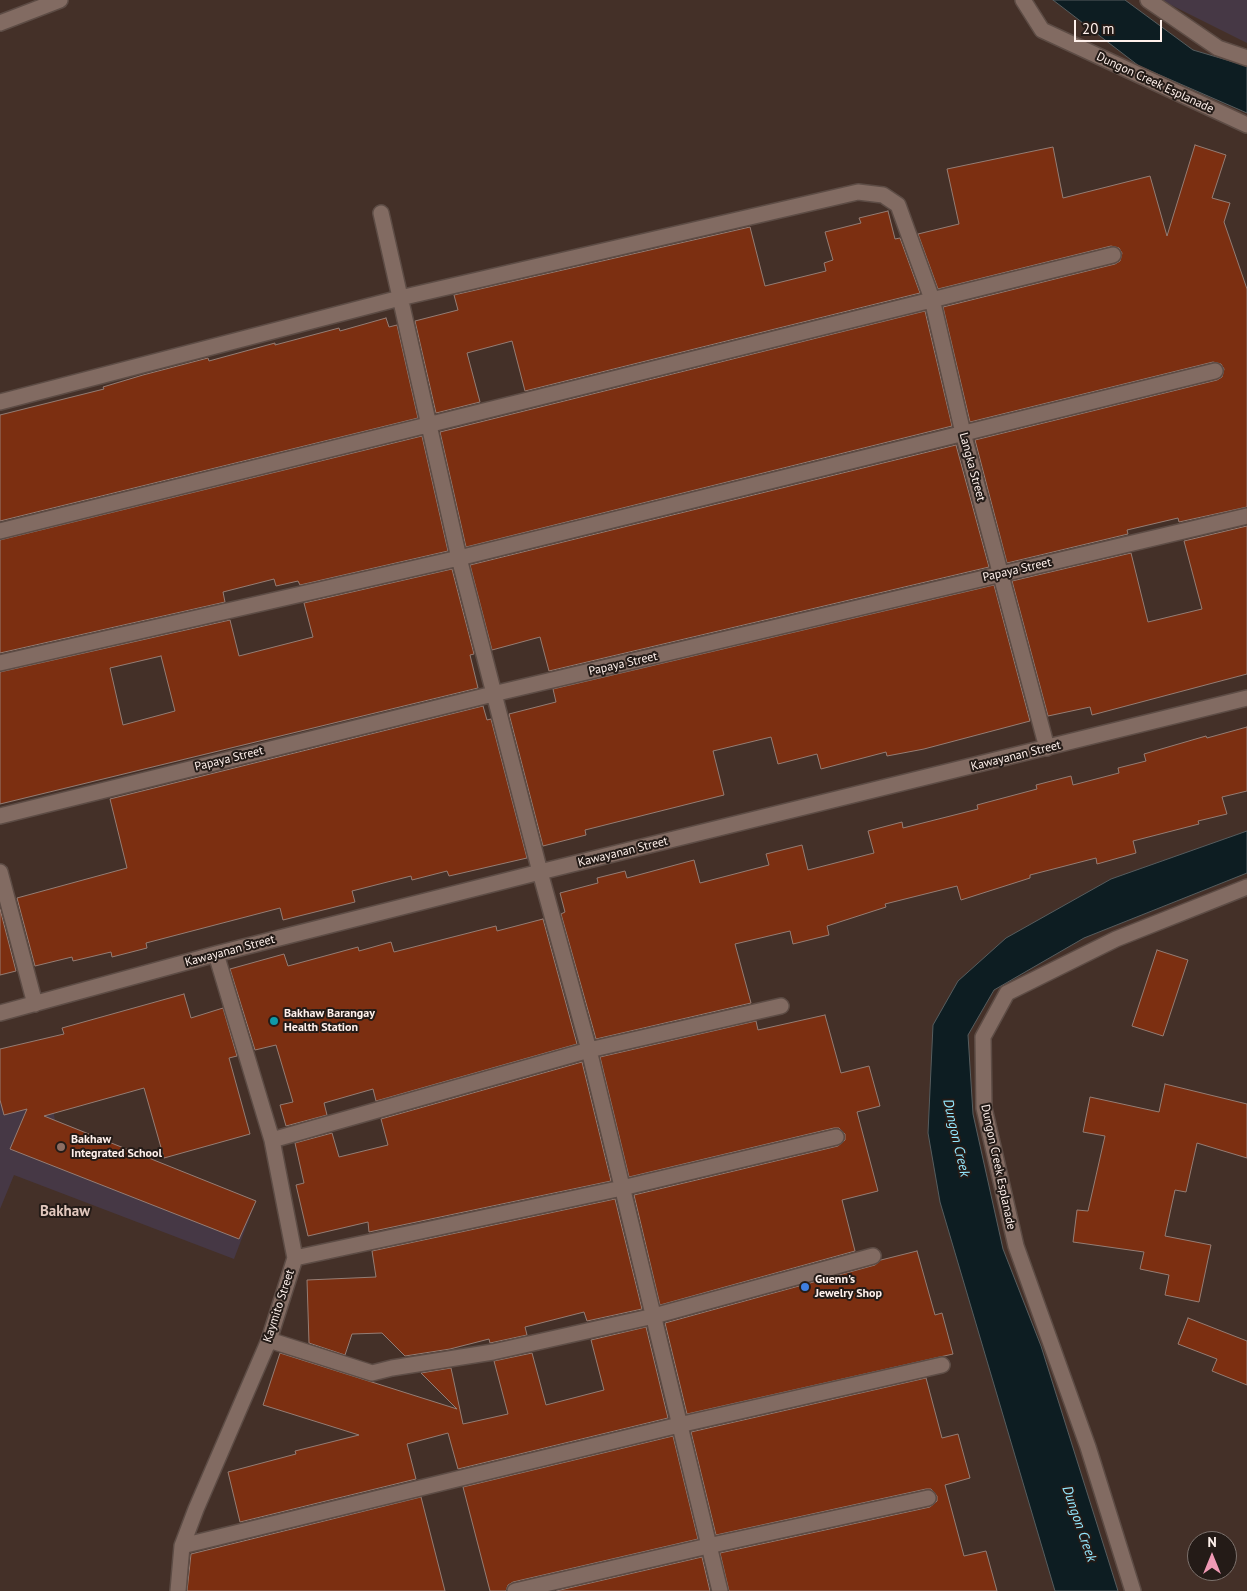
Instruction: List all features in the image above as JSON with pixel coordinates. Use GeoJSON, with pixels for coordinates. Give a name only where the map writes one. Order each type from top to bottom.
{"type":"FeatureCollection","features":[{"type":"Feature","properties":{"kind":"street"},"geometry":{"type":"LineString","coordinates":[[0,23],[60,0]]}},
{"type":"Feature","properties":{"kind":"street","name":"Dungon Creek Esplanade"},"geometry":{"type":"LineString","coordinates":[[1023,0],[1042,30],[1247,125]]}},
{"type":"Feature","properties":{"kind":"street"},"geometry":{"type":"LineString","coordinates":[[1148,0],[1218,48],[1247,58]]}},
{"type":"Feature","properties":{"kind":"street","name":"Langka Street"},"geometry":{"type":"LineString","coordinates":[[400,298],[858,192],[883,195],[898,205],[932,299],[963,433],[1047,748]]}},
{"type":"Feature","properties":{"kind":"street"},"geometry":{"type":"LineString","coordinates":[[381,212],[459,558],[540,872],[589,1050],[720,1591]]}},
{"type":"Feature","properties":{"kind":"street"},"geometry":{"type":"LineString","coordinates":[[0,531],[1113,255]]}},
{"type":"Feature","properties":{"kind":"street"},"geometry":{"type":"LineString","coordinates":[[0,402],[400,298]]}},
{"type":"Feature","properties":{"kind":"street"},"geometry":{"type":"LineString","coordinates":[[0,663],[459,558],[1215,370]]}},
{"type":"Feature","properties":{"kind":"street","name":"Papaya Street"},"geometry":{"type":"LineString","coordinates":[[0,816],[493,694],[1247,516]]}},
{"type":"Feature","properties":{"kind":"street","name":"Kawayanan Street"},"geometry":{"type":"LineString","coordinates":[[0,1013],[216,954],[540,872],[1247,698]]}},
{"type":"Feature","properties":{"kind":"street"},"geometry":{"type":"LineString","coordinates":[[0,872],[35,1004]]}},
{"type":"Feature","properties":{"kind":"street","name":"Dungon Creek Esplanade"},"geometry":{"type":"LineString","coordinates":[[1133,1591],[1088,1447],[1016,1246],[984,1108],[983,1037],[1007,993],[1116,938],[1247,887]]}},
{"type":"Feature","properties":{"kind":"street","name":"Kaymito Street"},"geometry":{"type":"LineString","coordinates":[[178,1591],[182,1546],[268,1340],[295,1258],[272,1140],[216,954]]}},
{"type":"Feature","properties":{"kind":"street"},"geometry":{"type":"LineString","coordinates":[[272,1140],[589,1050],[781,1006]]}},
{"type":"Feature","properties":{"kind":"street"},"geometry":{"type":"LineString","coordinates":[[295,1258],[622,1188],[836,1137]]}},
{"type":"Feature","properties":{"kind":"street"},"geometry":{"type":"LineString","coordinates":[[268,1340],[372,1373],[392,1368],[493,1352],[654,1316],[873,1256]]}},
{"type":"Feature","properties":{"kind":"street"},"geometry":{"type":"LineString","coordinates":[[182,1546],[679,1425],[942,1365]]}},
{"type":"Feature","properties":{"kind":"street"},"geometry":{"type":"LineString","coordinates":[[515,1591],[708,1546],[928,1498]]}},
{"type":"Feature","properties":{"kind":"shaded area"},"geometry":{"type":"Polygon","coordinates":[[[1161,0],[1247,0],[1247,43],[1161,0]]]}},
{"type":"Feature","properties":{"kind":"shaded area","name":"Bakhaw Integrated School"},"geometry":{"type":"Polygon","coordinates":[[[40,1040],[55,1120],[256,1201],[234,1259],[14,1175],[0,1209],[0,1050],[40,1040]]]}},
{"type":"Feature","properties":{"kind":"water"},"geometry":{"type":"Polygon","coordinates":[[[1053,0],[1125,0],[1193,50],[1247,66],[1247,113],[1139,66],[1053,0]]]}},
{"type":"Feature","properties":{"kind":"water","name":"Dungon Creek"},"geometry":{"type":"Polygon","coordinates":[[[1247,831],[1247,873],[1084,938],[994,990],[968,1035],[973,1114],[1003,1249],[1041,1346],[1118,1591],[1055,1591],[940,1202],[928,1133],[933,1025],[958,981],[1006,938],[1111,879],[1247,831]]]}},
{"type":"Feature","properties":{"kind":"building"},"geometry":{"type":"Polygon","coordinates":[[[1195,145],[1226,155],[1212,198],[1230,203],[1224,222],[1247,289],[1247,507],[1179,522],[1178,518],[1127,530],[1128,534],[1007,563],[975,440],[1217,380],[1222,377],[1224,369],[1221,364],[1213,362],[970,422],[943,307],[1115,264],[1120,261],[1122,253],[1119,248],[1111,246],[938,289],[918,234],[959,224],[947,169],[1053,147],[1063,198],[1150,176],[1167,236],[1195,145]]]}},
{"type":"Feature","properties":{"kind":"building"},"geometry":{"type":"Polygon","coordinates":[[[888,211],[895,239],[900,238],[920,293],[525,391],[512,341],[467,353],[480,402],[436,413],[415,321],[458,310],[454,295],[750,227],[765,286],[826,271],[824,263],[833,260],[825,232],[861,223],[859,218],[888,211]]]}},
{"type":"Feature","properties":{"kind":"building"},"geometry":{"type":"Polygon","coordinates":[[[925,311],[952,426],[466,547],[440,432],[925,311]]]}},
{"type":"Feature","properties":{"kind":"building"},"geometry":{"type":"Polygon","coordinates":[[[386,318],[389,327],[397,325],[418,418],[0,521],[0,415],[104,389],[103,387],[143,375],[208,358],[209,361],[275,343],[275,345],[339,328],[340,331],[386,318]]]}},
{"type":"Feature","properties":{"kind":"building"},"geometry":{"type":"Polygon","coordinates":[[[422,436],[448,551],[300,585],[298,581],[276,586],[274,579],[223,592],[225,602],[0,653],[0,540],[422,436]]]}},
{"type":"Feature","properties":{"kind":"building"},"geometry":{"type":"Polygon","coordinates":[[[956,445],[989,567],[549,671],[540,637],[492,650],[470,565],[956,445]]]}},
{"type":"Feature","properties":{"kind":"building"},"geometry":{"type":"Polygon","coordinates":[[[1247,526],[1247,674],[1092,715],[1090,707],[1048,716],[1012,581],[1131,553],[1148,622],[1202,609],[1184,541],[1247,526]]]}},
{"type":"Feature","properties":{"kind":"building"},"geometry":{"type":"Polygon","coordinates":[[[452,569],[474,654],[470,655],[478,688],[0,804],[0,672],[230,620],[239,656],[313,637],[304,603],[452,569]],[[161,656],[110,668],[123,725],[175,711],[161,656]]]}},
{"type":"Feature","properties":{"kind":"building"},"geometry":{"type":"Polygon","coordinates":[[[994,585],[1030,721],[924,749],[887,756],[886,752],[821,769],[817,754],[778,764],[771,737],[713,751],[724,795],[585,830],[586,835],[543,846],[509,714],[556,702],[553,689],[994,585]]]}},
{"type":"Feature","properties":{"kind":"building"},"geometry":{"type":"Polygon","coordinates":[[[483,706],[487,720],[491,719],[527,858],[449,876],[447,871],[412,880],[411,876],[352,891],[355,902],[283,920],[280,908],[146,943],[147,948],[112,957],[111,952],[73,961],[72,957],[35,966],[17,898],[127,868],[110,799],[483,706]]]}},
{"type":"Feature","properties":{"kind":"building"},"geometry":{"type":"Polygon","coordinates":[[[1247,727],[1247,791],[1222,797],[1227,814],[1198,821],[1199,824],[1133,841],[1136,853],[1097,864],[1096,858],[1030,875],[1030,878],[961,900],[957,886],[885,904],[886,907],[827,926],[829,935],[793,944],[790,931],[735,944],[751,1003],[596,1039],[561,914],[565,912],[560,893],[598,883],[597,878],[625,871],[627,878],[694,860],[700,883],[769,865],[766,854],[802,845],[808,870],[874,853],[868,831],[902,822],[903,828],[978,809],[977,805],[1037,789],[1036,785],[1071,776],[1073,785],[1119,773],[1118,768],[1146,761],[1144,754],[1206,736],[1207,738],[1247,727]]]}},
{"type":"Feature","properties":{"kind":"building"},"geometry":{"type":"Polygon","coordinates":[[[0,909],[16,971],[0,975],[0,909]]]}},
{"type":"Feature","properties":{"kind":"building"},"geometry":{"type":"Polygon","coordinates":[[[543,919],[577,1044],[376,1101],[373,1089],[324,1103],[327,1115],[286,1126],[280,1105],[293,1102],[276,1045],[255,1050],[230,969],[284,954],[288,966],[358,947],[359,951],[391,942],[394,952],[496,926],[497,931],[543,919]]]}},
{"type":"Feature","properties":{"kind":"building"},"geometry":{"type":"Polygon","coordinates":[[[1157,950],[1188,960],[1163,1036],[1132,1026],[1157,950]]]}},
{"type":"Feature","properties":{"kind":"building"},"geometry":{"type":"Polygon","coordinates":[[[184,994],[191,1018],[223,1008],[237,1056],[229,1058],[250,1134],[164,1158],[144,1088],[44,1116],[256,1201],[239,1239],[10,1149],[27,1109],[4,1115],[0,1100],[0,1049],[64,1034],[62,1028],[184,994]]]}},
{"type":"Feature","properties":{"kind":"building"},"geometry":{"type":"Polygon","coordinates":[[[825,1015],[841,1073],[869,1066],[880,1106],[857,1112],[878,1191],[842,1200],[855,1251],[660,1305],[634,1195],[838,1146],[845,1140],[845,1134],[839,1128],[834,1128],[629,1177],[600,1057],[756,1021],[758,1030],[825,1015]]]}},
{"type":"Feature","properties":{"kind":"building"},"geometry":{"type":"Polygon","coordinates":[[[582,1062],[611,1181],[369,1232],[368,1222],[308,1236],[296,1185],[304,1183],[295,1143],[332,1133],[339,1157],[388,1145],[381,1119],[582,1062]]]}},
{"type":"Feature","properties":{"kind":"building"},"geometry":{"type":"Polygon","coordinates":[[[1165,1084],[1247,1104],[1247,1158],[1197,1143],[1186,1192],[1175,1190],[1165,1236],[1211,1245],[1199,1302],[1165,1295],[1169,1275],[1140,1269],[1144,1252],[1073,1242],[1077,1210],[1088,1211],[1105,1136],[1083,1132],[1090,1097],[1159,1112],[1165,1084]]]}},
{"type":"Feature","properties":{"kind":"building"},"geometry":{"type":"Polygon","coordinates":[[[615,1199],[642,1309],[587,1321],[584,1312],[525,1327],[527,1335],[490,1343],[489,1339],[450,1349],[405,1356],[382,1333],[352,1334],[345,1355],[309,1343],[307,1280],[376,1277],[372,1251],[615,1199]]]}},
{"type":"Feature","properties":{"kind":"building"},"geometry":{"type":"Polygon","coordinates":[[[917,1251],[935,1315],[942,1313],[953,1354],[687,1414],[665,1323],[875,1265],[881,1260],[917,1251]]]}},
{"type":"Feature","properties":{"kind":"building"},"geometry":{"type":"Polygon","coordinates":[[[1188,1318],[1247,1341],[1247,1385],[1212,1371],[1217,1359],[1178,1344],[1188,1318]]]}},
{"type":"Feature","properties":{"kind":"building"},"geometry":{"type":"Polygon","coordinates":[[[646,1327],[668,1418],[458,1469],[448,1433],[407,1444],[416,1479],[240,1522],[228,1472],[296,1454],[295,1451],[359,1435],[263,1405],[280,1353],[457,1409],[421,1373],[451,1368],[463,1424],[508,1414],[494,1361],[532,1353],[546,1405],[604,1390],[591,1340],[646,1327]]]}},
{"type":"Feature","properties":{"kind":"building"},"geometry":{"type":"Polygon","coordinates":[[[926,1378],[942,1438],[958,1434],[970,1478],[945,1485],[964,1556],[986,1551],[997,1591],[729,1591],[720,1553],[930,1507],[937,1501],[937,1496],[931,1489],[926,1489],[716,1535],[691,1432],[926,1378]]]}},
{"type":"Feature","properties":{"kind":"building"},"geometry":{"type":"Polygon","coordinates":[[[673,1436],[698,1539],[513,1582],[508,1585],[506,1591],[490,1591],[463,1487],[673,1436]]]}},
{"type":"Feature","properties":{"kind":"building"},"geometry":{"type":"Polygon","coordinates":[[[421,1497],[445,1591],[187,1591],[191,1554],[421,1497]]]}},
{"type":"Feature","properties":{"kind":"building"},"geometry":{"type":"Polygon","coordinates":[[[702,1557],[710,1591],[556,1591],[702,1557]]]}},
{"type":"Feature","properties":{"kind":"place","name":"Bakhaw Barangay Health Station"},"geometry":{"type":"Point","coordinates":[274,1021]}},
{"type":"Feature","properties":{"kind":"place","name":"Bakhaw Integrated School"},"geometry":{"type":"Point","coordinates":[61,1147]}},
{"type":"Feature","properties":{"kind":"place","name":"Guenn's Jewelry Shop"},"geometry":{"type":"Point","coordinates":[805,1287]}},
{"type":"Feature","properties":{"kind":"district","name":"Bakhaw"},"geometry":{"type":"Point","coordinates":[65,1212]}}]}
